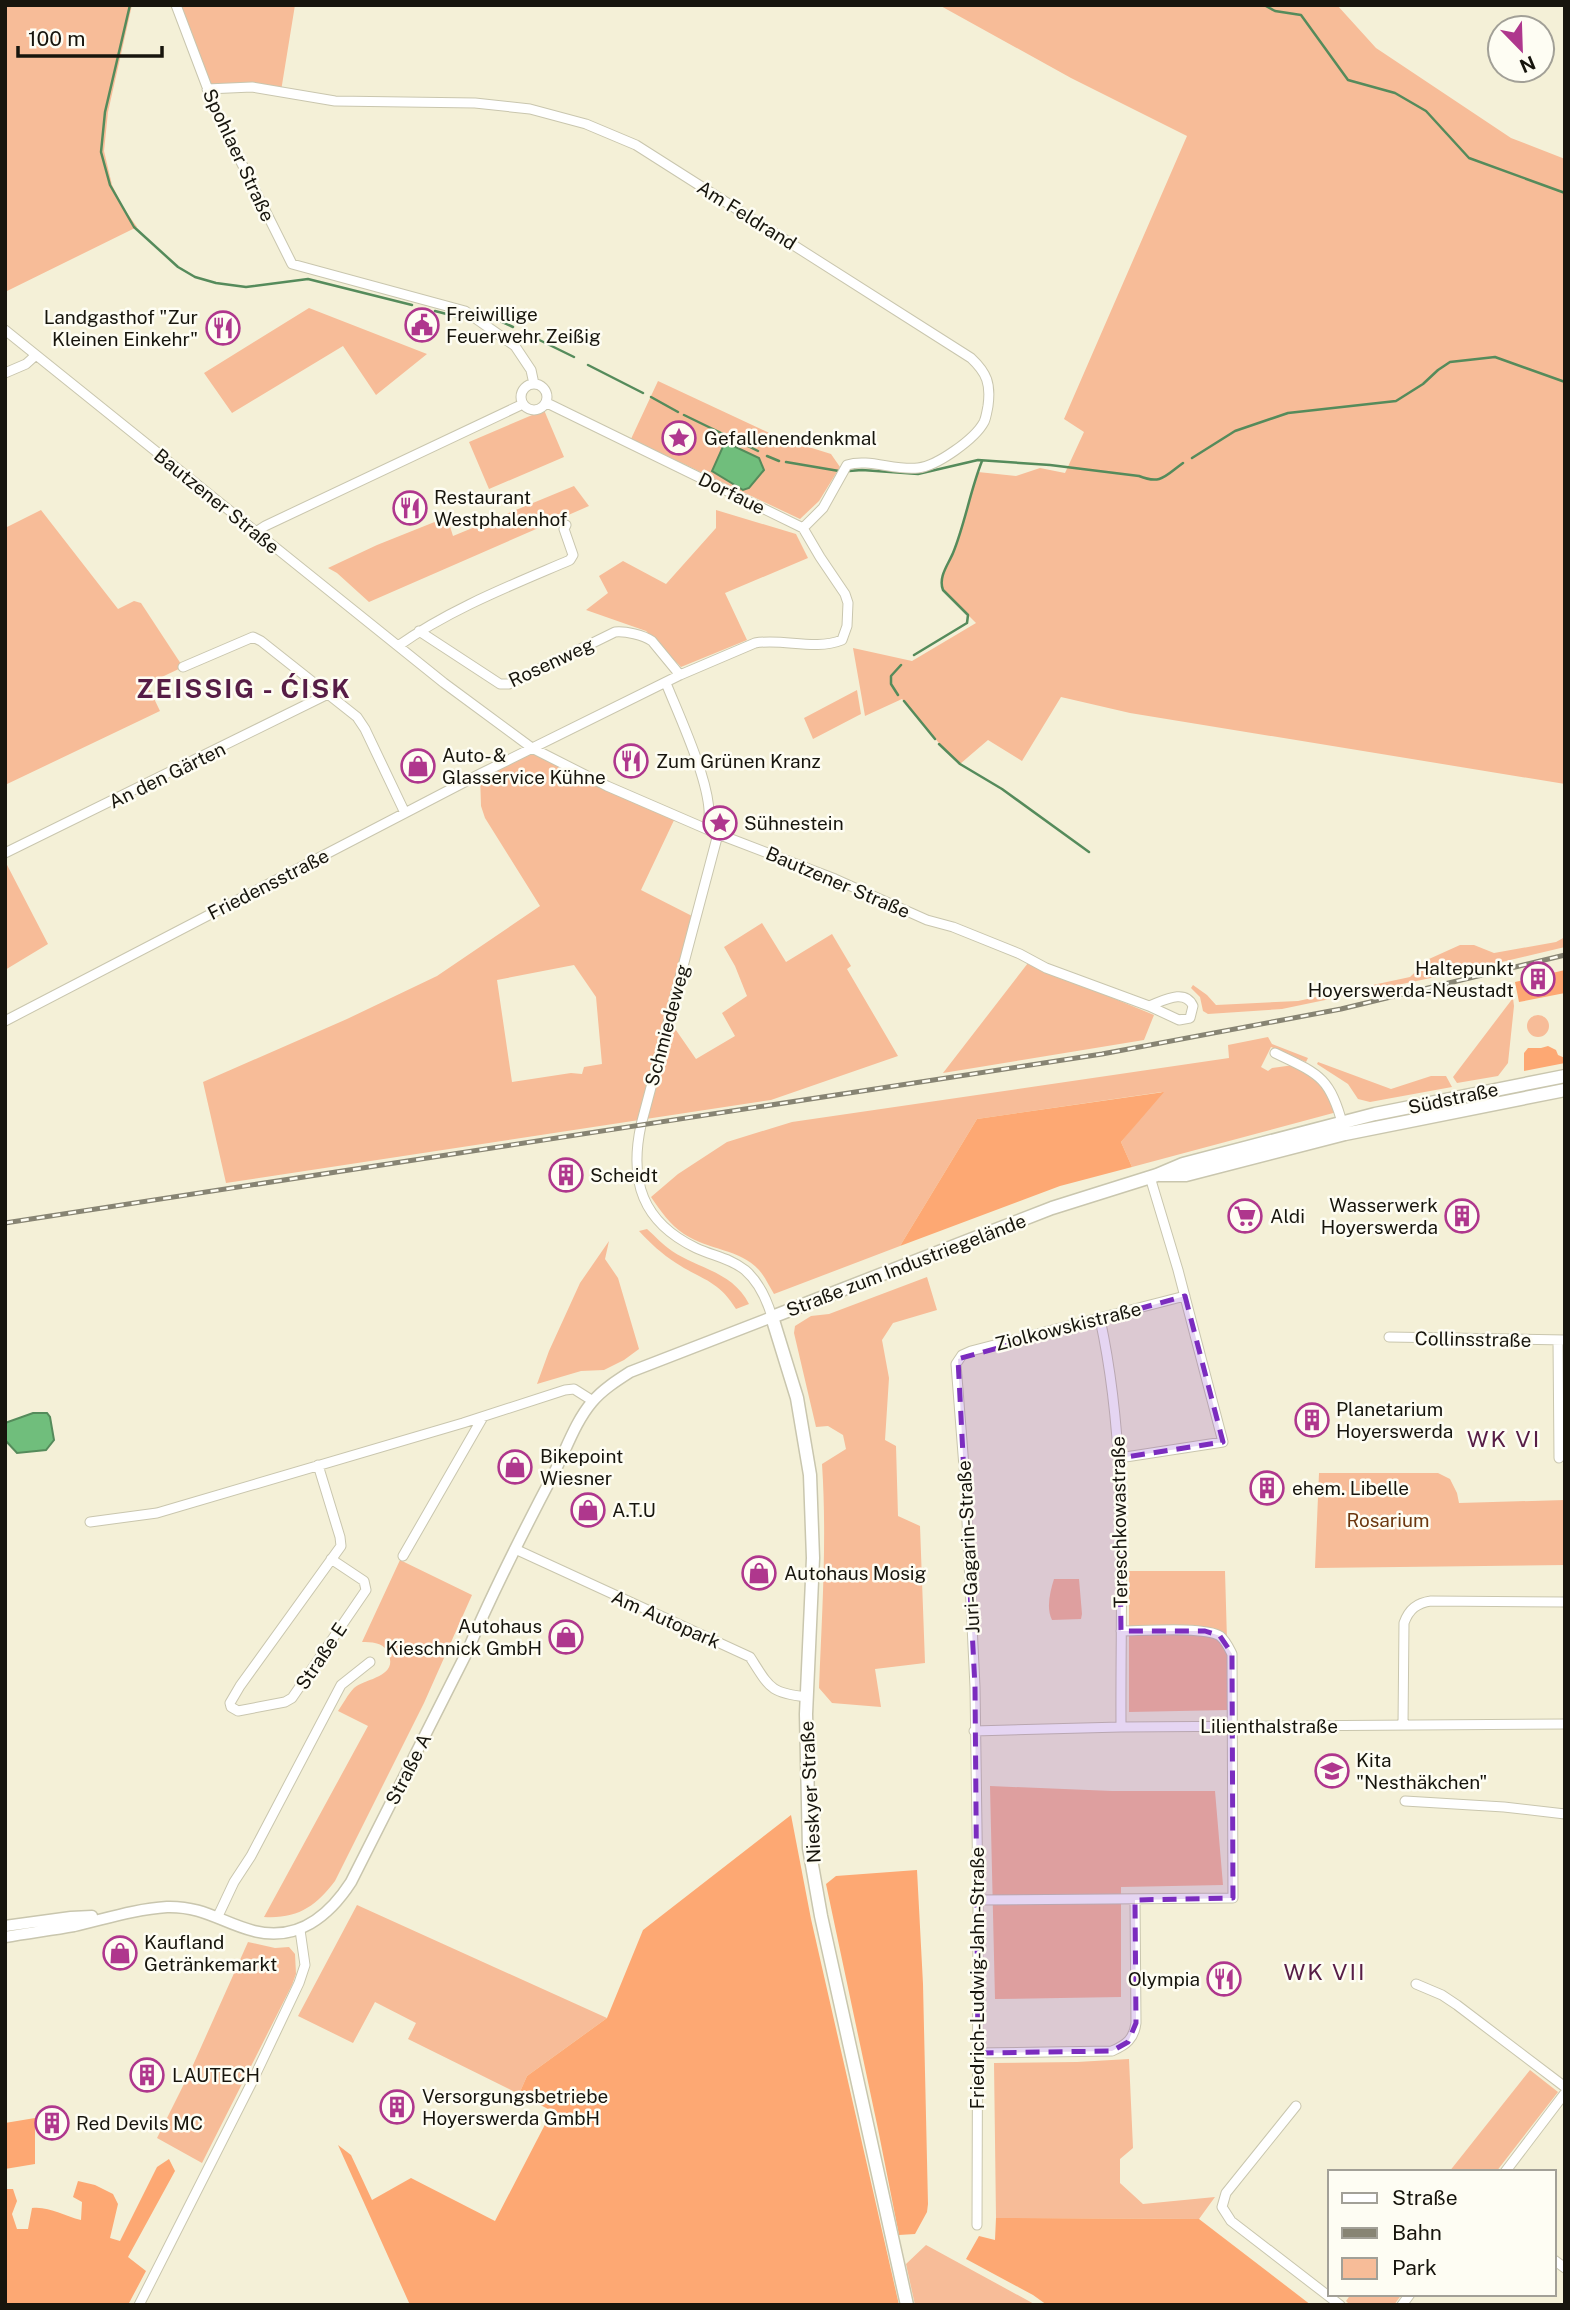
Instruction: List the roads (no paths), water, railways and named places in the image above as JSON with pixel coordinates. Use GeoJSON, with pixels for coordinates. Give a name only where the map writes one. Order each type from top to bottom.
{"type":"FeatureCollection","features":[{"type":"Feature","properties":{"kind":"main road","name":"Südstraße"},"geometry":{"type":"LineString","coordinates":[[1344,1128],[1565,1076]]}},
{"type":"Feature","properties":{"kind":"main road","name":"Südstraße"},"geometry":{"type":"LineString","coordinates":[[1344,1128],[1565,1090]]}},
{"type":"Feature","properties":{"kind":"main road","name":"Straße zum Industriegelände"},"geometry":{"type":"LineString","coordinates":[[772,1317],[1052,1208],[1153,1176],[1186,1175],[1344,1128]]}},
{"type":"Feature","properties":{"kind":"main road","name":"Nieskyer Straße"},"geometry":{"type":"LineString","coordinates":[[772,1317],[797,1398],[810,1475],[813,1558],[807,1696],[806,1790],[809,1848],[821,1916],[907,2305]]}},
{"type":"Feature","properties":{"kind":"street","name":"Spohlaer Straße"},"geometry":{"type":"LineString","coordinates":[[176,5],[207,89],[238,159],[292,264]]}},
{"type":"Feature","properties":{"kind":"street","name":"Am Feldrand"},"geometry":{"type":"LineString","coordinates":[[207,89],[252,87],[335,101],[475,103],[530,109],[586,124],[636,145],[722,198],[971,358],[985,371],[989,389],[988,407],[984,422],[973,436],[957,449],[926,466],[917,468],[854,463],[847,465],[823,508],[803,528]]}},
{"type":"Feature","properties":{"kind":"street","name":"Dorfaue"},"geometry":{"type":"LineString","coordinates":[[256,532],[523,404],[536,411],[547,403],[548,394],[539,384],[534,384],[531,370],[515,345],[465,311],[292,264]]}},
{"type":"Feature","properties":{"kind":"street","name":"Bautzener Straße"},"geometry":{"type":"LineString","coordinates":[[5,330],[398,646],[532,748],[607,786],[718,834],[835,878],[927,920],[964,931],[1020,954],[1046,968],[1149,1006]]}},
{"type":"Feature","properties":{"kind":"street"},"geometry":{"type":"LineString","coordinates":[[5,373],[26,364],[36,355]]}},
{"type":"Feature","properties":{"kind":"street"},"geometry":{"type":"LineString","coordinates":[[523,404],[522,391],[534,384]]}},
{"type":"Feature","properties":{"kind":"street","name":"Dorfaue"},"geometry":{"type":"LineString","coordinates":[[547,403],[803,528]]}},
{"type":"Feature","properties":{"kind":"street"},"geometry":{"type":"LineString","coordinates":[[398,646],[419,631],[570,560],[573,555],[564,529],[566,525]]}},
{"type":"Feature","properties":{"kind":"street"},"geometry":{"type":"LineString","coordinates":[[532,748],[680,675],[755,643],[767,641],[808,645],[842,640],[848,603],[845,594],[803,528]]}},
{"type":"Feature","properties":{"kind":"street","name":"Rosenweg"},"geometry":{"type":"LineString","coordinates":[[419,631],[500,684],[509,684],[622,631],[652,641],[680,675]]}},
{"type":"Feature","properties":{"kind":"street"},"geometry":{"type":"LineString","coordinates":[[183,667],[253,637],[261,641],[356,717],[365,729],[405,813]]}},
{"type":"Feature","properties":{"kind":"street"},"geometry":{"type":"LineString","coordinates":[[666,683],[701,772],[710,820],[707,828]]}},
{"type":"Feature","properties":{"kind":"street","name":"An den Gärten"},"geometry":{"type":"LineString","coordinates":[[5,853],[328,694]]}},
{"type":"Feature","properties":{"kind":"street","name":"Friedensstraße"},"geometry":{"type":"LineString","coordinates":[[5,1021],[532,748]]}},
{"type":"Feature","properties":{"kind":"street","name":"Schmiedeweg"},"geometry":{"type":"LineString","coordinates":[[653,1214],[636,1176],[639,1138],[718,834]]}},
{"type":"Feature","properties":{"kind":"street"},"geometry":{"type":"LineString","coordinates":[[1275,1053],[1321,1078],[1330,1089],[1344,1128]]}},
{"type":"Feature","properties":{"kind":"street"},"geometry":{"type":"LineString","coordinates":[[1119,1458],[1223,1442],[1153,1176]]}},
{"type":"Feature","properties":{"kind":"street","name":"Straße zum Industriegelände"},"geometry":{"type":"LineString","coordinates":[[653,1214],[687,1243],[727,1258],[747,1272],[757,1284],[772,1317]]}},
{"type":"Feature","properties":{"kind":"street","name":"Ziolkowskistraße"},"geometry":{"type":"LineString","coordinates":[[956,1364],[962,1354],[971,1351],[1185,1296]]}},
{"type":"Feature","properties":{"kind":"street","name":"Straße A"},"geometry":{"type":"LineString","coordinates":[[300,1930],[321,1918],[338,1902],[351,1882],[461,1664],[515,1549],[579,1422],[593,1401],[630,1372],[772,1317]]}},
{"type":"Feature","properties":{"kind":"street","name":"Tereschkowastraße"},"geometry":{"type":"LineString","coordinates":[[1100,1319],[1113,1389],[1119,1458],[1121,1727]]}},
{"type":"Feature","properties":{"kind":"street","name":"Collinsstraße"},"geometry":{"type":"LineString","coordinates":[[1389,1337],[1561,1340],[1559,1458]]}},
{"type":"Feature","properties":{"kind":"street","name":"Juri-Gagarin-Straße"},"geometry":{"type":"LineString","coordinates":[[956,1364],[967,1515],[975,1687],[974,1731]]}},
{"type":"Feature","properties":{"kind":"street"},"geometry":{"type":"LineString","coordinates":[[90,1522],[157,1513],[483,1417],[565,1390],[574,1389],[593,1401]]}},
{"type":"Feature","properties":{"kind":"street"},"geometry":{"type":"LineString","coordinates":[[403,1556],[483,1417]]}},
{"type":"Feature","properties":{"kind":"street","name":"Straße E"},"geometry":{"type":"LineString","coordinates":[[318,1465],[341,1546],[331,1559],[240,1686],[230,1703],[231,1707],[238,1711],[285,1702],[292,1698],[366,1590],[364,1581],[331,1559]]}},
{"type":"Feature","properties":{"kind":"street","name":"Am Autopark"},"geometry":{"type":"LineString","coordinates":[[515,1549],[750,1657],[762,1677],[776,1691],[807,1696]]}},
{"type":"Feature","properties":{"kind":"street"},"geometry":{"type":"LineString","coordinates":[[1403,1725],[1404,1623],[1406,1616],[1417,1605],[1431,1601],[1565,1602]]}},
{"type":"Feature","properties":{"kind":"street"},"geometry":{"type":"LineString","coordinates":[[978,1900],[1233,1898],[1232,1654],[1220,1636],[1205,1631],[1121,1631]]}},
{"type":"Feature","properties":{"kind":"street","name":"Straße E"},"geometry":{"type":"LineString","coordinates":[[218,1916],[341,1685],[370,1662]]}},
{"type":"Feature","properties":{"kind":"street","name":"Lilienthalstraße"},"geometry":{"type":"LineString","coordinates":[[974,1731],[1121,1727],[1565,1724]]}},
{"type":"Feature","properties":{"kind":"street","name":"Friedrich-Ludwig-Jahn-Straße"},"geometry":{"type":"LineString","coordinates":[[974,1731],[978,1900],[977,2225]]}},
{"type":"Feature","properties":{"kind":"street"},"geometry":{"type":"LineString","coordinates":[[1405,1801],[1565,1814]]}},
{"type":"Feature","properties":{"kind":"street"},"geometry":{"type":"LineString","coordinates":[[978,2053],[1112,2050],[1128,2042],[1133,2036],[1136,2023],[1135,1900]]}},
{"type":"Feature","properties":{"kind":"street"},"geometry":{"type":"LineString","coordinates":[[5,1926],[167,1907],[218,1916],[254,1931],[279,1933],[300,1930],[304,1965],[299,1983],[253,2082],[139,2305]]}},
{"type":"Feature","properties":{"kind":"street"},"geometry":{"type":"LineString","coordinates":[[5,1937],[73,1926],[112,1915]]}},
{"type":"Feature","properties":{"kind":"street"},"geometry":{"type":"LineString","coordinates":[[1416,1984],[1457,2005],[1565,2087]]}},
{"type":"Feature","properties":{"kind":"street"},"geometry":{"type":"LineString","coordinates":[[1507,2170],[1565,2093]]}},
{"type":"Feature","properties":{"kind":"street"},"geometry":{"type":"LineString","coordinates":[[1296,2106],[1226,2193],[1222,2207],[1231,2221],[1328,2296]]}},
{"type":"Feature","properties":{"kind":"waterway"},"geometry":{"type":"LineString","coordinates":[[130,5],[105,112],[101,152],[110,185],[134,227],[178,267],[195,277],[216,283],[246,287],[308,279],[412,305]]}},
{"type":"Feature","properties":{"kind":"waterway"},"geometry":{"type":"LineString","coordinates":[[1264,5],[1275,11],[1301,15],[1348,80],[1395,93],[1426,111],[1469,158],[1565,193]]}},
{"type":"Feature","properties":{"kind":"waterway"},"geometry":{"type":"LineString","coordinates":[[476,310],[513,327]]}},
{"type":"Feature","properties":{"kind":"waterway"},"geometry":{"type":"LineString","coordinates":[[435,311],[462,318],[466,316]]}},
{"type":"Feature","properties":{"kind":"waterway"},"geometry":{"type":"LineString","coordinates":[[523,332],[574,357]]}},
{"type":"Feature","properties":{"kind":"waterway"},"geometry":{"type":"LineString","coordinates":[[1192,458],[1235,431],[1288,413],[1396,401],[1450,362],[1495,357],[1565,382]]}},
{"type":"Feature","properties":{"kind":"waterway"},"geometry":{"type":"LineString","coordinates":[[588,365],[643,393]]}},
{"type":"Feature","properties":{"kind":"waterway"},"geometry":{"type":"LineString","coordinates":[[651,397],[678,412]]}},
{"type":"Feature","properties":{"kind":"waterway"},"geometry":{"type":"LineString","coordinates":[[684,415],[758,451]]}},
{"type":"Feature","properties":{"kind":"waterway"},"geometry":{"type":"LineString","coordinates":[[767,456],[779,461]]}},
{"type":"Feature","properties":{"kind":"waterway"},"geometry":{"type":"LineString","coordinates":[[849,471],[918,474],[978,460],[1050,465],[1153,480],[1162,478],[1183,463]]}},
{"type":"Feature","properties":{"kind":"waterway"},"geometry":{"type":"LineString","coordinates":[[914,655],[967,623],[968,615],[943,590],[942,580],[957,542],[982,461]]}},
{"type":"Feature","properties":{"kind":"waterway"},"geometry":{"type":"LineString","coordinates":[[786,462],[839,471]]}},
{"type":"Feature","properties":{"kind":"waterway"},"geometry":{"type":"LineString","coordinates":[[898,695],[891,684],[891,676],[901,665]]}},
{"type":"Feature","properties":{"kind":"waterway"},"geometry":{"type":"LineString","coordinates":[[904,701],[935,739]]}},
{"type":"Feature","properties":{"kind":"waterway"},"geometry":{"type":"LineString","coordinates":[[939,744],[960,764],[1002,789],[1089,852]]}},
{"type":"Feature","properties":{"kind":"railway"},"geometry":{"type":"LineString","coordinates":[[5,1223],[1102,1054],[1341,1009],[1565,955]]}},
{"type":"Feature","properties":{"kind":"place","name":"Freiwillige Feuerwehr Zeißig"},"geometry":{"type":"Point","coordinates":[422,325]}},
{"type":"Feature","properties":{"kind":"place","name":"Landgasthof \"Zur Kleinen Einkehr\""},"geometry":{"type":"Point","coordinates":[223,328]}},
{"type":"Feature","properties":{"kind":"place","name":"Gefallenendenkmal"},"geometry":{"type":"Point","coordinates":[679,438]}},
{"type":"Feature","properties":{"kind":"place","name":"Restaurant Westphalenhof"},"geometry":{"type":"Point","coordinates":[410,508]}},
{"type":"Feature","properties":{"kind":"place","name":"Zum Grünen Kranz"},"geometry":{"type":"Point","coordinates":[631,761]}},
{"type":"Feature","properties":{"kind":"place","name":"Auto- & Glasservice Kühne"},"geometry":{"type":"Point","coordinates":[418,766]}},
{"type":"Feature","properties":{"kind":"place","name":"Sühnestein"},"geometry":{"type":"Point","coordinates":[720,823]}},
{"type":"Feature","properties":{"kind":"place","name":"Haltepunkt Hoyerswerda-Neustadt"},"geometry":{"type":"Point","coordinates":[1538,979]}},
{"type":"Feature","properties":{"kind":"place","name":"Scheidt"},"geometry":{"type":"Point","coordinates":[566,1175]}},
{"type":"Feature","properties":{"kind":"place","name":"Aldi"},"geometry":{"type":"Point","coordinates":[1245,1216]}},
{"type":"Feature","properties":{"kind":"place","name":"Wasserwerk Hoyerswerda"},"geometry":{"type":"Point","coordinates":[1462,1216]}},
{"type":"Feature","properties":{"kind":"place","name":"Planetarium Hoyerswerda"},"geometry":{"type":"Point","coordinates":[1312,1420]}},
{"type":"Feature","properties":{"kind":"place","name":"Bikepoint Wiesner"},"geometry":{"type":"Point","coordinates":[515,1467]}},
{"type":"Feature","properties":{"kind":"place","name":"ehem. Libelle"},"geometry":{"type":"Point","coordinates":[1267,1488]}},
{"type":"Feature","properties":{"kind":"place","name":"A.T.U"},"geometry":{"type":"Point","coordinates":[588,1510]}},
{"type":"Feature","properties":{"kind":"place","name":"Autohaus Mosig"},"geometry":{"type":"Point","coordinates":[759,1573]}},
{"type":"Feature","properties":{"kind":"place","name":"Autohaus Kieschnick GmbH"},"geometry":{"type":"Point","coordinates":[566,1637]}},
{"type":"Feature","properties":{"kind":"place","name":"Kita \"Nesthäkchen\""},"geometry":{"type":"Point","coordinates":[1332,1771]}},
{"type":"Feature","properties":{"kind":"place","name":"Kaufland Getränkemarkt"},"geometry":{"type":"Point","coordinates":[120,1953]}},
{"type":"Feature","properties":{"kind":"place","name":"Olympia"},"geometry":{"type":"Point","coordinates":[1224,1979]}},
{"type":"Feature","properties":{"kind":"place","name":"LAUTECH"},"geometry":{"type":"Point","coordinates":[147,2075]}},
{"type":"Feature","properties":{"kind":"place","name":"Versorgungsbetriebe Hoyerswerda GmbH"},"geometry":{"type":"Point","coordinates":[397,2107]}},
{"type":"Feature","properties":{"kind":"place","name":"Red Devils MC"},"geometry":{"type":"Point","coordinates":[52,2123]}},
{"type":"Feature","properties":{"kind":"district","name":"ZEISSIG - ĆISK"},"geometry":{"type":"Point","coordinates":[244,688]}},
{"type":"Feature","properties":{"kind":"district","name":"WK VI"},"geometry":{"type":"Point","coordinates":[1504,1438]}},
{"type":"Feature","properties":{"kind":"district","name":"WK VII"},"geometry":{"type":"Point","coordinates":[1325,1971]}},
{"type":"Feature","properties":{"kind":"park label","name":"Rosarium"},"geometry":{"type":"Point","coordinates":[1388,1520]}}]}
